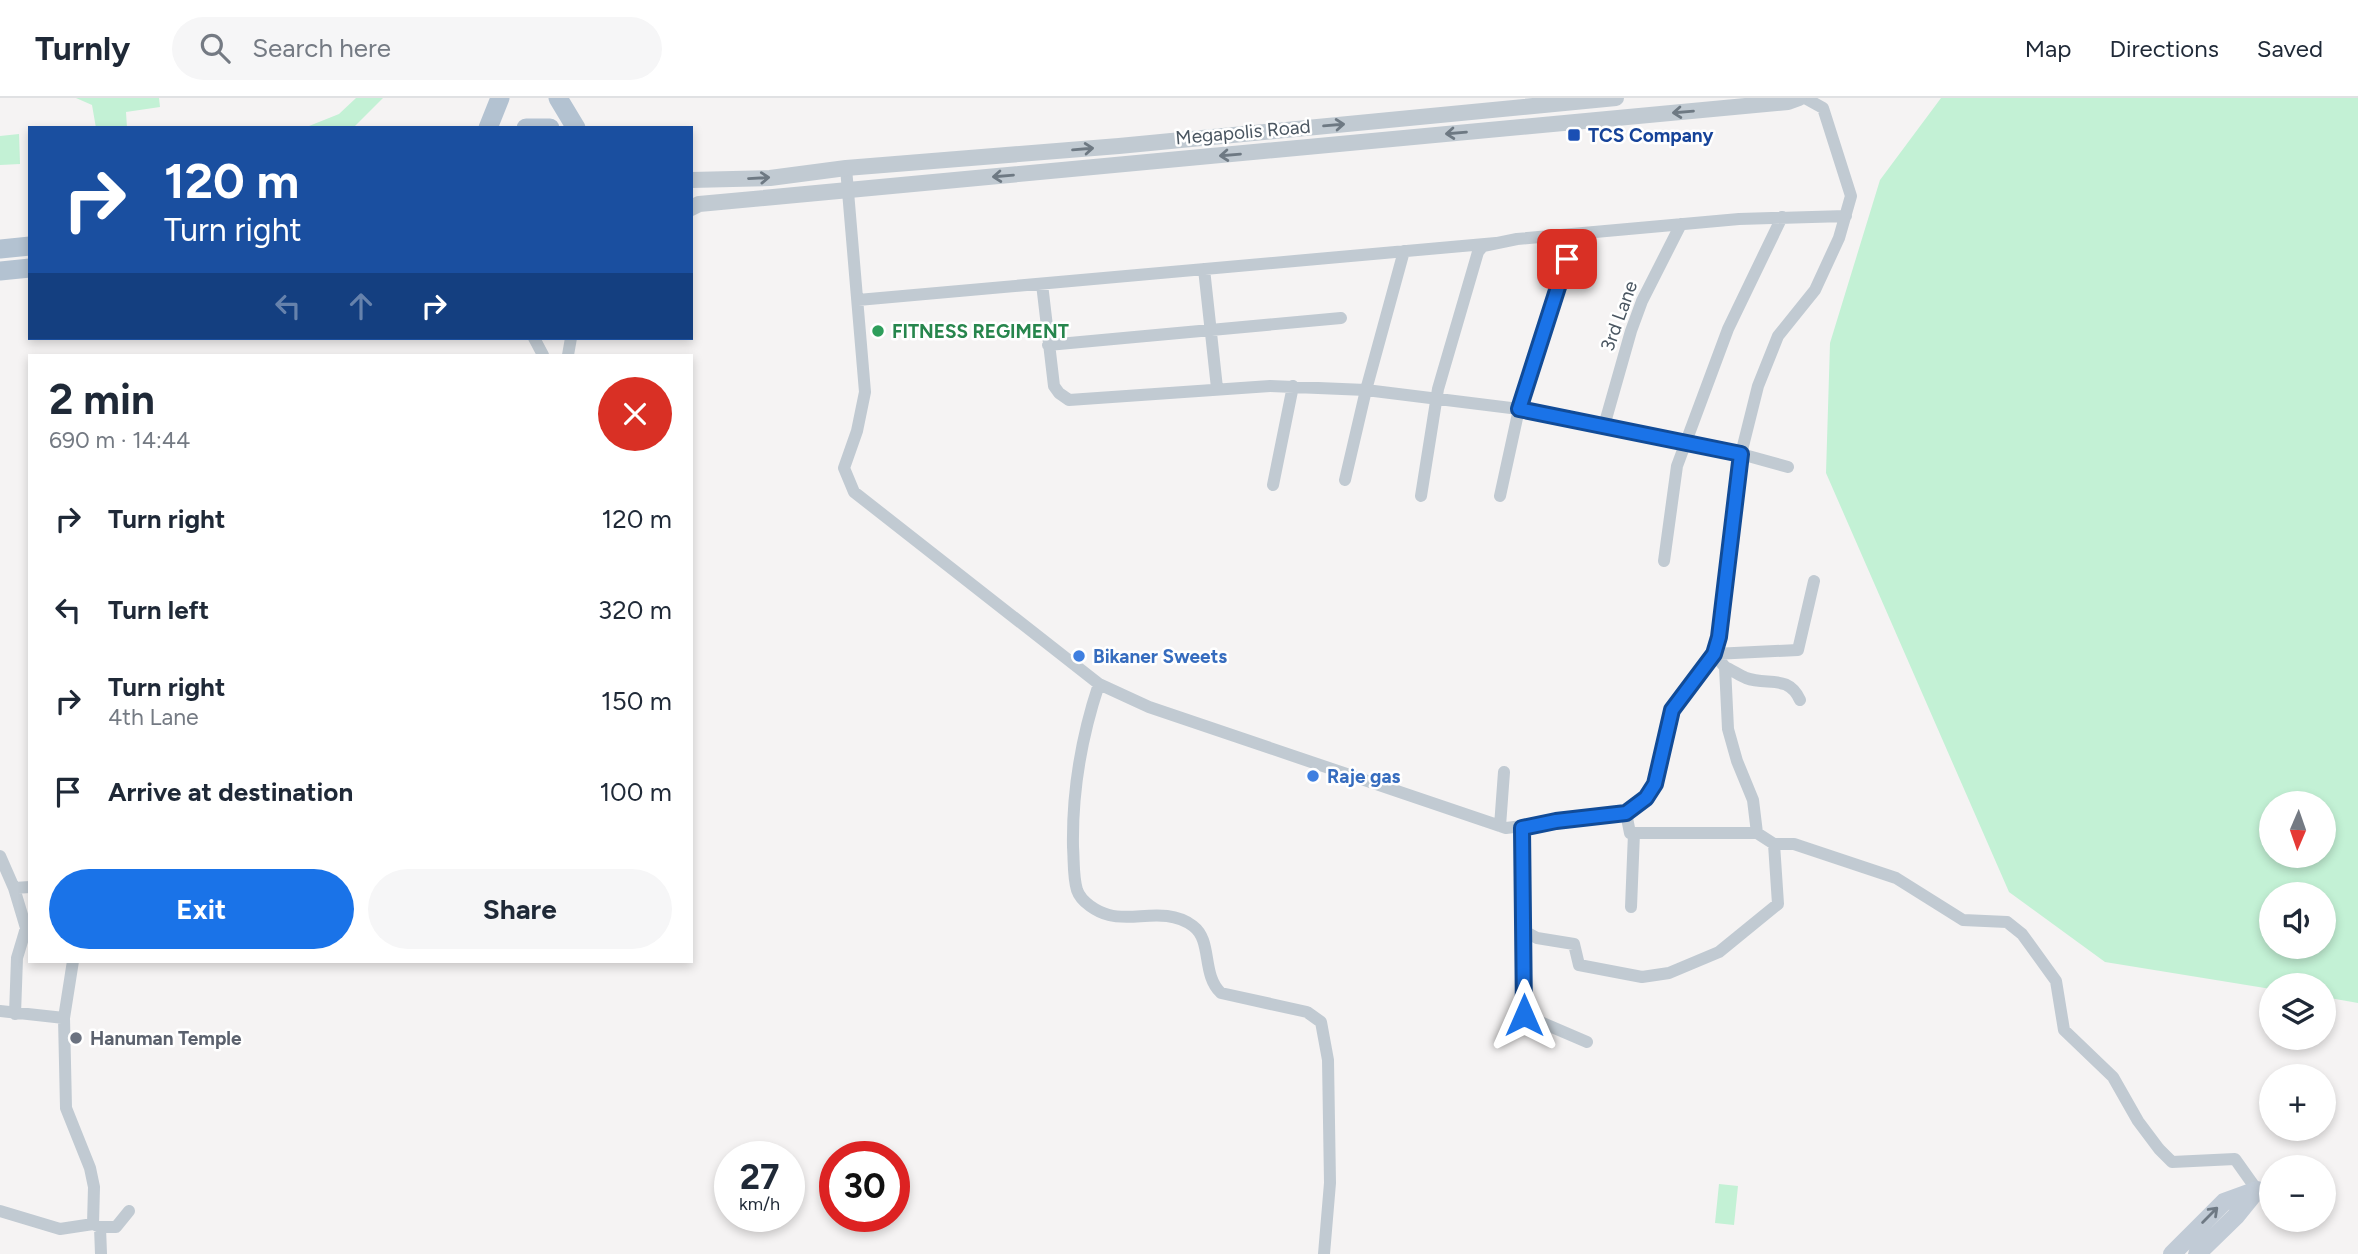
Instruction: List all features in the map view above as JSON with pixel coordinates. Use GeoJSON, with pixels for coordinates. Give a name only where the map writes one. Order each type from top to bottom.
{"type":"FeatureCollection","features":[{"type":"Feature","properties":{"kind":"main road"},"geometry":{"type":"LineString","coordinates":[[489,126],[500,98]]}},
{"type":"Feature","properties":{"kind":"main road"},"geometry":{"type":"LineString","coordinates":[[558,98],[575,126]]}},
{"type":"Feature","properties":{"kind":"main road"},"geometry":{"type":"LineString","coordinates":[[0,249],[28,246]]}},
{"type":"Feature","properties":{"kind":"main road"},"geometry":{"type":"LineString","coordinates":[[0,271],[28,268]]}},
{"type":"Feature","properties":{"kind":"main road"},"geometry":{"type":"LineString","coordinates":[[2172,1254],[2224,1202],[2257,1190]]}},
{"type":"Feature","properties":{"kind":"main road"},"geometry":{"type":"LineString","coordinates":[[2197,1254],[2236,1216],[2257,1190]]}},
{"type":"Feature","properties":{"kind":"street","name":"Megapolis Road"},"geometry":{"type":"LineString","coordinates":[[693,180],[770,178],[846,168],[1119,146],[1616,98]]}},
{"type":"Feature","properties":{"kind":"street","name":"Megapolis Road"},"geometry":{"type":"LineString","coordinates":[[693,207],[699,204],[1774,103],[1802,98]]}},
{"type":"Feature","properties":{"kind":"street"},"geometry":{"type":"LineString","coordinates":[[846,168],[850,190],[865,392],[857,431],[844,468],[854,492],[1099,684],[1149,707],[1500,826],[1522,828],[1626,813],[1646,798],[1655,784],[1672,710],[1714,654],[1719,637],[1741,454],[1758,387],[1778,336],[1815,290],[1839,238],[1851,196],[1822,108],[1802,98]]}},
{"type":"Feature","properties":{"kind":"street"},"geometry":{"type":"LineString","coordinates":[[858,300],[1681,224],[1782,217],[1846,216]]}},
{"type":"Feature","properties":{"kind":"street"},"geometry":{"type":"LineString","coordinates":[[1664,561],[1677,466],[1728,329],[1782,217]]}},
{"type":"Feature","properties":{"kind":"street","name":"3rd Lane"},"geometry":{"type":"LineString","coordinates":[[1604,426],[1631,331],[1681,224]]}},
{"type":"Feature","properties":{"kind":"street"},"geometry":{"type":"LineString","coordinates":[[1500,496],[1519,409],[1575,234]]}},
{"type":"Feature","properties":{"kind":"street"},"geometry":{"type":"LineString","coordinates":[[1421,496],[1438,389],[1478,252],[1483,246],[1496,243]]}},
{"type":"Feature","properties":{"kind":"street"},"geometry":{"type":"LineString","coordinates":[[1345,480],[1366,390],[1404,251]]}},
{"type":"Feature","properties":{"kind":"street"},"geometry":{"type":"LineString","coordinates":[[1204,269],[1217,388]]}},
{"type":"Feature","properties":{"kind":"street"},"geometry":{"type":"LineString","coordinates":[[1042,284],[1054,386],[1069,400],[1217,388],[1293,386],[1366,390],[1519,409],[1741,454],[1788,467]]}},
{"type":"Feature","properties":{"kind":"street"},"geometry":{"type":"LineString","coordinates":[[1048,345],[1341,318]]}},
{"type":"Feature","properties":{"kind":"street"},"geometry":{"type":"LineString","coordinates":[[1273,485],[1293,386]]}},
{"type":"Feature","properties":{"kind":"street"},"geometry":{"type":"LineString","coordinates":[[1714,654],[1798,650],[1814,581]]}},
{"type":"Feature","properties":{"kind":"street"},"geometry":{"type":"LineString","coordinates":[[1714,654],[1725,667],[1747,678],[1789,684],[1795,689],[1800,700]]}},
{"type":"Feature","properties":{"kind":"street"},"geometry":{"type":"LineString","coordinates":[[1725,667],[1728,729],[1737,761],[1753,800],[1757,833]]}},
{"type":"Feature","properties":{"kind":"street"},"geometry":{"type":"LineString","coordinates":[[1099,684],[1085,726],[1074,792],[1073,858],[1077,891],[1092,909],[1111,916],[1142,914],[1173,918],[1194,927],[1204,945],[1211,983],[1222,993],[1307,1012],[1321,1022],[1328,1060],[1329,1156],[1324,1254]]}},
{"type":"Feature","properties":{"kind":"street"},"geometry":{"type":"LineString","coordinates":[[1500,826],[1504,772]]}},
{"type":"Feature","properties":{"kind":"street"},"geometry":{"type":"LineString","coordinates":[[1626,813],[1630,833],[1757,833],[1774,844],[1794,844],[1896,878],[1963,920],[2007,922],[2022,934],[2056,981],[2064,1030],[2113,1077],[2138,1121],[2159,1149],[2172,1162],[2235,1159],[2257,1190]]}},
{"type":"Feature","properties":{"kind":"street"},"geometry":{"type":"LineString","coordinates":[[1522,828],[1524,1015],[1587,1042]]}},
{"type":"Feature","properties":{"kind":"street"},"geometry":{"type":"LineString","coordinates":[[1631,907],[1634,833]]}},
{"type":"Feature","properties":{"kind":"street"},"geometry":{"type":"LineString","coordinates":[[1524,931],[1547,940],[1574,944],[1579,965],[1642,977],[1669,973],[1719,952],[1778,905],[1774,844]]}},
{"type":"Feature","properties":{"kind":"street"},"geometry":{"type":"LineString","coordinates":[[0,856],[28,929],[17,958],[15,1014]]}},
{"type":"Feature","properties":{"kind":"street"},"geometry":{"type":"LineString","coordinates":[[14,888],[28,887]]}},
{"type":"Feature","properties":{"kind":"street"},"geometry":{"type":"LineString","coordinates":[[73,963],[64,1018],[66,1108],[90,1168],[101,1254]]}},
{"type":"Feature","properties":{"kind":"street"},"geometry":{"type":"LineString","coordinates":[[0,1011],[64,1018]]}},
{"type":"Feature","properties":{"kind":"street"},"geometry":{"type":"LineString","coordinates":[[0,1211],[60,1229],[116,1227],[129,1210]]}},
{"type":"Feature","properties":{"kind":"green space"},"geometry":{"type":"Polygon","coordinates":[[[76,98],[159,98],[160,107],[126,112],[127,126],[96,126],[92,105],[76,98]]]}},
{"type":"Feature","properties":{"kind":"green space"},"geometry":{"type":"Polygon","coordinates":[[[356,98],[383,98],[355,126],[309,126],[339,114],[356,98]]]}},
{"type":"Feature","properties":{"kind":"green space"},"geometry":{"type":"Polygon","coordinates":[[[1941,98],[2358,98],[2358,1003],[2336,999],[2336,973],[2259,973],[2259,987],[2105,962],[2009,892],[1826,473],[1830,343],[1880,180],[1941,98]]]}},
{"type":"Feature","properties":{"kind":"green space"},"geometry":{"type":"Polygon","coordinates":[[[19,134],[20,164],[0,165],[0,136],[19,134]]]}},
{"type":"Feature","properties":{"kind":"green space"},"geometry":{"type":"Polygon","coordinates":[[[1719,1184],[1738,1186],[1734,1225],[1715,1223],[1719,1184]]]}},
{"type":"Feature","properties":{"kind":"place","name":"TCS Company"},"geometry":{"type":"Point","coordinates":[1574,135]}},
{"type":"Feature","properties":{"kind":"place","name":"FITNESS REGIMENT"},"geometry":{"type":"Point","coordinates":[878,331]}},
{"type":"Feature","properties":{"kind":"place","name":"Bikaner Sweets"},"geometry":{"type":"Point","coordinates":[1079,656]}},
{"type":"Feature","properties":{"kind":"place","name":"Raje gas"},"geometry":{"type":"Point","coordinates":[1313,776]}},
{"type":"Feature","properties":{"kind":"place","name":"Hanuman Temple"},"geometry":{"type":"Point","coordinates":[76,1038]}},
{"type":"Feature","properties":{"kind":"route"},"geometry":{"type":"LineString","coordinates":[[1524,1015],[1522,828],[1626,813],[1646,798],[1655,784],[1672,710],[1714,654],[1719,637],[1741,454],[1519,409],[1567,259]]}}]}
